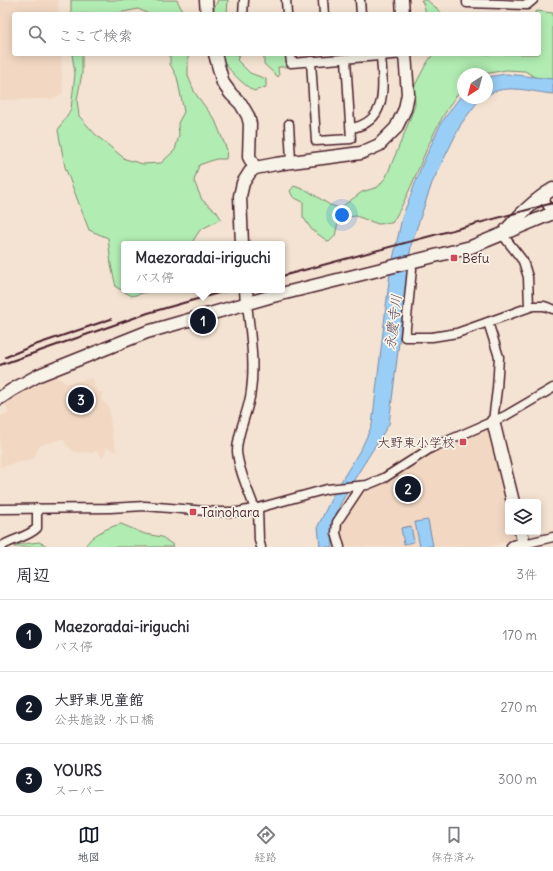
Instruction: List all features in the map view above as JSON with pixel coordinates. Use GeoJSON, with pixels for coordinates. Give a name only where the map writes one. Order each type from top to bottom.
{"type":"FeatureCollection","features":[{"type":"Feature","properties":{"kind":"street"},"geometry":{"type":"LineString","coordinates":[[206,0],[207,12]]}},
{"type":"Feature","properties":{"kind":"street"},"geometry":{"type":"LineString","coordinates":[[243,12],[244,0]]}},
{"type":"Feature","properties":{"kind":"street"},"geometry":{"type":"LineString","coordinates":[[286,0],[287,12]]}},
{"type":"Feature","properties":{"kind":"street"},"geometry":{"type":"LineString","coordinates":[[323,0],[324,12]]}},
{"type":"Feature","properties":{"kind":"street"},"geometry":{"type":"LineString","coordinates":[[360,0],[361,12]]}},
{"type":"Feature","properties":{"kind":"street"},"geometry":{"type":"LineString","coordinates":[[402,0],[403,12]]}},
{"type":"Feature","properties":{"kind":"street"},"geometry":{"type":"LineString","coordinates":[[467,0],[467,3],[526,5],[534,0]]}},
{"type":"Feature","properties":{"kind":"street"},"geometry":{"type":"LineString","coordinates":[[216,56],[223,83],[231,94],[242,104],[248,116],[250,124],[249,157],[255,168]]}},
{"type":"Feature","properties":{"kind":"street"},"geometry":{"type":"LineString","coordinates":[[290,56],[291,63],[311,61],[327,57],[346,59],[364,56],[381,56],[383,92],[380,106],[372,118],[366,123],[361,126],[350,128]]}},
{"type":"Feature","properties":{"kind":"street"},"geometry":{"type":"LineString","coordinates":[[242,241],[239,202],[241,189],[250,172],[255,168],[291,161],[361,153],[384,141],[396,128],[405,109],[408,94],[405,56]]}},
{"type":"Feature","properties":{"kind":"street"},"geometry":{"type":"LineString","coordinates":[[311,61],[316,141],[351,139],[346,59]]}},
{"type":"Feature","properties":{"kind":"street"},"geometry":{"type":"LineString","coordinates":[[289,124],[291,161]]}},
{"type":"Feature","properties":{"kind":"street"},"geometry":{"type":"LineString","coordinates":[[0,398],[39,375],[165,326],[247,303],[386,268],[413,265],[471,248],[553,211],[548,207],[545,200],[549,192],[553,189]]}},
{"type":"Feature","properties":{"kind":"street"},"geometry":{"type":"LineString","coordinates":[[502,234],[530,205],[553,189]]}},
{"type":"Feature","properties":{"kind":"street"},"geometry":{"type":"LineString","coordinates":[[502,234],[523,261],[528,277],[529,307]]}},
{"type":"Feature","properties":{"kind":"street"},"geometry":{"type":"LineString","coordinates":[[413,265],[405,337],[444,336],[470,330],[529,307],[544,306],[553,309]]}},
{"type":"Feature","properties":{"kind":"street"},"geometry":{"type":"LineString","coordinates":[[246,293],[252,352],[252,380],[248,407],[237,451],[240,467],[257,509],[259,540],[261,547]]}},
{"type":"Feature","properties":{"kind":"street"},"geometry":{"type":"LineString","coordinates":[[488,322],[499,357],[493,421],[512,499]]}},
{"type":"Feature","properties":{"kind":"street"},"geometry":{"type":"LineString","coordinates":[[0,509],[151,506],[228,513],[257,509],[323,490],[359,486],[376,482],[431,448],[493,421],[523,406],[553,388]]}},
{"type":"Feature","properties":{"kind":"street"},"geometry":{"type":"LineString","coordinates":[[340,547],[336,533],[337,522],[359,486]]}},
{"type":"Feature","properties":{"kind":"street"},"geometry":{"type":"LineString","coordinates":[[0,547],[9,541],[27,535],[37,528],[36,508]]}},
{"type":"Feature","properties":{"kind":"street"},"geometry":{"type":"LineString","coordinates":[[519,541],[553,536]]}},
{"type":"Feature","properties":{"kind":"shaded area"},"geometry":{"type":"Polygon","coordinates":[[[0,0],[58,0],[59,12],[12,12],[12,56],[61,56],[63,93],[51,99],[0,100],[0,0]]]}},
{"type":"Feature","properties":{"kind":"shaded area"},"geometry":{"type":"Polygon","coordinates":[[[52,378],[58,378],[66,383],[93,378],[95,388],[97,388],[99,392],[103,392],[101,399],[109,407],[112,434],[117,452],[107,448],[103,458],[96,450],[93,453],[75,452],[67,446],[63,439],[41,445],[34,459],[0,467],[0,416],[8,413],[6,404],[31,387],[52,378]]]}},
{"type":"Feature","properties":{"kind":"shaded area"},"geometry":{"type":"Polygon","coordinates":[[[484,429],[489,430],[506,499],[505,535],[515,535],[516,539],[489,547],[345,547],[339,532],[341,517],[360,492],[375,485],[434,449],[484,429]]]}},
{"type":"Feature","properties":{"kind":"green space"},"geometry":{"type":"Polygon","coordinates":[[[71,0],[177,0],[183,12],[145,12],[138,9],[124,12],[71,12],[71,0]]]}},
{"type":"Feature","properties":{"kind":"green space"},"geometry":{"type":"Polygon","coordinates":[[[218,0],[228,0],[227,12],[212,12],[218,0]]]}},
{"type":"Feature","properties":{"kind":"green space"},"geometry":{"type":"Polygon","coordinates":[[[421,0],[427,0],[441,12],[426,12],[421,0]]]}},
{"type":"Feature","properties":{"kind":"green space"},"geometry":{"type":"Polygon","coordinates":[[[537,11],[553,13],[553,88],[525,71],[506,70],[493,72],[493,68],[457,68],[457,95],[435,131],[406,197],[392,223],[378,224],[356,216],[339,218],[335,236],[329,242],[312,230],[303,217],[303,202],[293,197],[290,191],[294,186],[308,191],[330,205],[340,208],[362,192],[378,187],[386,177],[415,105],[414,87],[432,56],[541,56],[541,12],[536,12],[537,11]]]}},
{"type":"Feature","properties":{"kind":"green space"},"geometry":{"type":"Polygon","coordinates":[[[72,56],[82,56],[82,73],[77,100],[79,116],[96,135],[125,159],[143,164],[161,163],[175,150],[179,135],[178,123],[184,112],[177,77],[170,64],[170,56],[188,56],[188,76],[195,93],[215,120],[227,150],[226,159],[216,159],[199,165],[194,181],[202,200],[217,212],[221,219],[200,230],[193,241],[121,241],[121,290],[116,287],[111,265],[108,238],[89,230],[65,167],[58,130],[71,109],[75,74],[72,56]]]}},
{"type":"Feature","properties":{"kind":"green space"},"geometry":{"type":"Polygon","coordinates":[[[220,56],[239,56],[237,60],[250,73],[266,79],[266,87],[254,91],[239,80],[220,56]]]}},
{"type":"Feature","properties":{"kind":"green space"},"geometry":{"type":"Polygon","coordinates":[[[287,56],[288,67],[278,67],[278,77],[264,64],[264,57],[287,56]]]}},
{"type":"Feature","properties":{"kind":"green space"},"geometry":{"type":"Polygon","coordinates":[[[127,293],[143,293],[132,296],[127,293]]]}},
{"type":"Feature","properties":{"kind":"green space"},"geometry":{"type":"Polygon","coordinates":[[[121,524],[145,534],[162,537],[173,545],[172,547],[85,547],[95,535],[106,529],[121,524]]]}},
{"type":"Feature","properties":{"kind":"green space"},"geometry":{"type":"Polygon","coordinates":[[[39,542],[49,547],[14,547],[17,545],[39,542]]]}},
{"type":"Feature","properties":{"kind":"water"},"geometry":{"type":"Polygon","coordinates":[[[506,74],[553,79],[553,94],[519,89],[493,92],[493,76],[506,74]]]}},
{"type":"Feature","properties":{"kind":"water","name":"永慶寺川"},"geometry":{"type":"Polygon","coordinates":[[[457,101],[457,104],[476,104],[461,124],[432,183],[411,245],[389,424],[355,478],[331,525],[333,547],[320,547],[318,526],[334,493],[362,447],[372,425],[390,273],[402,218],[422,165],[441,123],[457,101]]]}},
{"type":"Feature","properties":{"kind":"water"},"geometry":{"type":"Polygon","coordinates":[[[428,520],[433,546],[420,547],[415,522],[428,520]]]}},
{"type":"Feature","properties":{"kind":"water"},"geometry":{"type":"Polygon","coordinates":[[[411,526],[414,542],[404,544],[401,528],[411,526]]]}},
{"type":"Feature","properties":{"kind":"railway"},"geometry":{"type":"LineString","coordinates":[[285,275],[553,203]]}},
{"type":"Feature","properties":{"kind":"railway"},"geometry":{"type":"LineString","coordinates":[[0,365],[148,313],[218,293]]}},
{"type":"Feature","properties":{"kind":"railway"},"geometry":{"type":"LineString","coordinates":[[6,357],[32,346],[111,319]]}},
{"type":"Feature","properties":{"kind":"place","name":"Befu"},"geometry":{"type":"Point","coordinates":[454,258]}},
{"type":"Feature","properties":{"kind":"place","name":"Maezoradai-iriguchi"},"geometry":{"type":"Point","coordinates":[203,321]}},
{"type":"Feature","properties":{"kind":"place","name":"YOURS"},"geometry":{"type":"Point","coordinates":[81,400]}},
{"type":"Feature","properties":{"kind":"place","name":"大野東小学校"},"geometry":{"type":"Point","coordinates":[463,442]}},
{"type":"Feature","properties":{"kind":"place","name":"大野東児童館"},"geometry":{"type":"Point","coordinates":[408,489]}},
{"type":"Feature","properties":{"kind":"place","name":"Tainohara"},"geometry":{"type":"Point","coordinates":[193,512]}}]}
